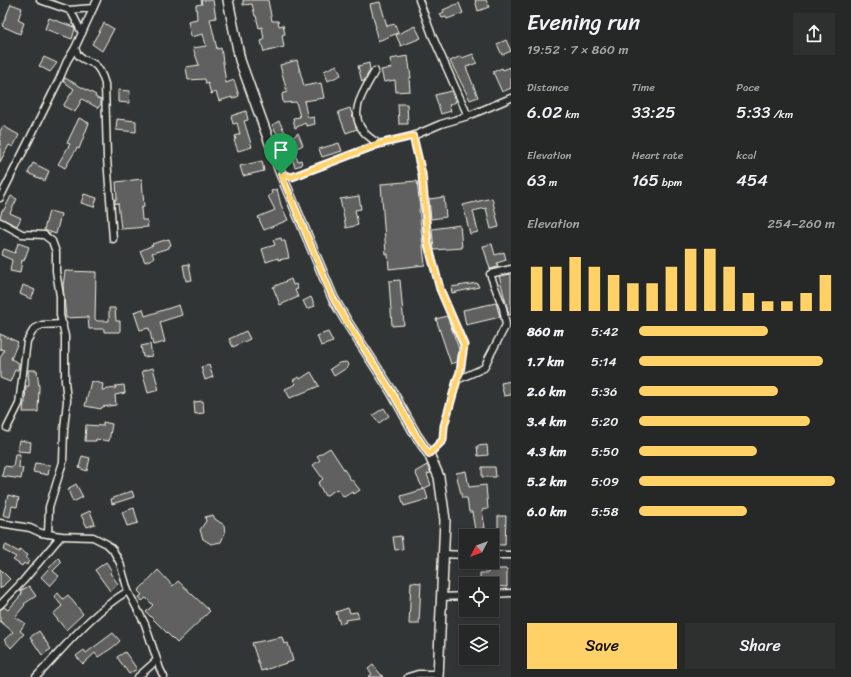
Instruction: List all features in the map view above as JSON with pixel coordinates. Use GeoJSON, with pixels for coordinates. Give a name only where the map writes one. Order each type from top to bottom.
{"type":"FeatureCollection","features":[{"type":"Feature","properties":{"kind":"main road"},"geometry":{"type":"LineString","coordinates":[[228,0],[240,60],[281,174],[333,298],[429,454],[439,477],[444,501],[445,520],[438,676]]}},
{"type":"Feature","properties":{"kind":"street"},"geometry":{"type":"LineString","coordinates":[[40,0],[68,10],[72,13],[76,24],[82,33]]}},
{"type":"Feature","properties":{"kind":"street"},"geometry":{"type":"LineString","coordinates":[[0,198],[67,61],[75,48],[97,0]]}},
{"type":"Feature","properties":{"kind":"street"},"geometry":{"type":"LineString","coordinates":[[419,0],[432,35],[468,116]]}},
{"type":"Feature","properties":{"kind":"street"},"geometry":{"type":"LineString","coordinates":[[68,10],[93,8]]}},
{"type":"Feature","properties":{"kind":"street"},"geometry":{"type":"LineString","coordinates":[[75,48],[77,54],[83,60],[95,65],[102,75],[105,84],[107,158],[113,239]]}},
{"type":"Feature","properties":{"kind":"street"},"geometry":{"type":"LineString","coordinates":[[375,71],[358,102],[356,112],[364,133],[379,144]]}},
{"type":"Feature","properties":{"kind":"street"},"geometry":{"type":"LineString","coordinates":[[281,174],[292,177],[379,144],[413,136],[441,124],[468,116],[511,98]]}},
{"type":"Feature","properties":{"kind":"street"},"geometry":{"type":"LineString","coordinates":[[413,136],[422,174],[428,244],[440,289],[464,345],[460,372],[444,426],[443,440],[429,454]]}},
{"type":"Feature","properties":{"kind":"street"},"geometry":{"type":"LineString","coordinates":[[0,222],[22,234],[44,235],[52,241],[56,252],[56,271],[60,296],[60,314],[65,336],[64,381],[67,401],[63,462],[49,507],[48,534]]}},
{"type":"Feature","properties":{"kind":"street"},"geometry":{"type":"LineString","coordinates":[[457,380],[484,368],[506,325],[503,308],[490,274],[511,269]]}},
{"type":"Feature","properties":{"kind":"street"},"geometry":{"type":"LineString","coordinates":[[7,428],[19,404],[27,341],[34,329],[42,325],[63,324]]}},
{"type":"Feature","properties":{"kind":"street"},"geometry":{"type":"LineString","coordinates":[[0,523],[30,528],[48,534],[61,536],[93,537],[107,544],[113,550],[120,563],[128,591],[145,624],[164,677]]}},
{"type":"Feature","properties":{"kind":"street"},"geometry":{"type":"LineString","coordinates":[[0,605],[23,581],[61,536]]}},
{"type":"Feature","properties":{"kind":"street"},"geometry":{"type":"LineString","coordinates":[[443,554],[459,555]]}},
{"type":"Feature","properties":{"kind":"street"},"geometry":{"type":"LineString","coordinates":[[499,555],[511,555]]}},
{"type":"Feature","properties":{"kind":"street"},"geometry":{"type":"LineString","coordinates":[[36,677],[72,637],[108,603],[128,591]]}},
{"type":"Feature","properties":{"kind":"street"},"geometry":{"type":"LineString","coordinates":[[499,594],[511,593]]}},
{"type":"Feature","properties":{"kind":"street"},"geometry":{"type":"LineString","coordinates":[[441,597],[459,596]]}},
{"type":"Feature","properties":{"kind":"street"},"geometry":{"type":"LineString","coordinates":[[138,677],[157,660]]}},
{"type":"Feature","properties":{"kind":"street"},"geometry":{"type":"LineString","coordinates":[[408,677],[418,674],[438,676]]}},
{"type":"Feature","properties":{"kind":"building"},"geometry":{"type":"Polygon","coordinates":[[[201,0],[213,0],[216,18],[210,19],[217,49],[221,48],[226,83],[234,80],[239,96],[232,99],[232,97],[219,101],[216,92],[211,94],[208,83],[206,84],[205,79],[188,80],[186,67],[199,65],[193,48],[206,46],[203,34],[191,37],[188,21],[197,19],[196,5],[202,4],[201,0]]]}},
{"type":"Feature","properties":{"kind":"building"},"geometry":{"type":"Polygon","coordinates":[[[243,0],[268,0],[272,21],[278,21],[279,26],[283,25],[285,34],[282,35],[284,47],[264,52],[261,41],[264,40],[262,27],[259,28],[252,4],[243,5],[243,0]]]}},
{"type":"Feature","properties":{"kind":"building"},"geometry":{"type":"Polygon","coordinates":[[[475,0],[486,0],[489,7],[478,11],[475,0]]]}},
{"type":"Feature","properties":{"kind":"building"},"geometry":{"type":"Polygon","coordinates":[[[380,2],[387,26],[395,24],[398,33],[378,41],[370,4],[380,2]]]}},
{"type":"Feature","properties":{"kind":"building"},"geometry":{"type":"Polygon","coordinates":[[[459,3],[463,13],[447,19],[446,17],[442,18],[440,14],[444,12],[443,10],[459,3]]]}},
{"type":"Feature","properties":{"kind":"building"},"geometry":{"type":"Polygon","coordinates":[[[11,4],[22,8],[18,20],[24,23],[20,34],[2,26],[11,4]]]}},
{"type":"Feature","properties":{"kind":"building"},"geometry":{"type":"Polygon","coordinates":[[[49,18],[74,27],[75,29],[72,39],[45,29],[49,18]]]}},
{"type":"Feature","properties":{"kind":"building"},"geometry":{"type":"Polygon","coordinates":[[[104,23],[114,29],[102,51],[92,44],[104,23]]]}},
{"type":"Feature","properties":{"kind":"building"},"geometry":{"type":"Polygon","coordinates":[[[415,26],[421,38],[401,46],[396,35],[415,26]]]}},
{"type":"Feature","properties":{"kind":"building"},"geometry":{"type":"Polygon","coordinates":[[[506,40],[511,51],[502,55],[497,44],[506,40]]]}},
{"type":"Feature","properties":{"kind":"building"},"geometry":{"type":"Polygon","coordinates":[[[473,54],[477,63],[466,67],[478,97],[470,100],[450,61],[461,56],[462,58],[473,54]]]}},
{"type":"Feature","properties":{"kind":"building"},"geometry":{"type":"Polygon","coordinates":[[[408,56],[411,78],[409,78],[410,91],[396,92],[395,80],[384,82],[381,70],[392,68],[390,59],[408,56]]]}},
{"type":"Feature","properties":{"kind":"building"},"geometry":{"type":"Polygon","coordinates":[[[44,57],[57,63],[50,72],[39,66],[44,57]]]}},
{"type":"Feature","properties":{"kind":"building"},"geometry":{"type":"Polygon","coordinates":[[[297,60],[304,86],[321,83],[324,98],[304,101],[307,115],[309,118],[314,117],[315,124],[307,126],[305,123],[295,128],[293,118],[300,117],[296,102],[283,103],[282,94],[287,92],[280,65],[297,60]]]}},
{"type":"Feature","properties":{"kind":"building"},"geometry":{"type":"Polygon","coordinates":[[[369,63],[370,70],[362,82],[358,66],[369,63]]]}},
{"type":"Feature","properties":{"kind":"building"},"geometry":{"type":"Polygon","coordinates":[[[337,65],[341,75],[328,81],[324,71],[337,65]]]}},
{"type":"Feature","properties":{"kind":"building"},"geometry":{"type":"Polygon","coordinates":[[[511,67],[511,88],[502,92],[493,72],[502,68],[503,70],[511,67]]]}},
{"type":"Feature","properties":{"kind":"building"},"geometry":{"type":"Polygon","coordinates":[[[65,78],[96,95],[95,97],[101,100],[101,104],[98,108],[82,99],[75,112],[63,106],[74,89],[63,81],[65,78]]]}},
{"type":"Feature","properties":{"kind":"building"},"geometry":{"type":"Polygon","coordinates":[[[118,90],[130,91],[129,103],[118,102],[118,90]]]}},
{"type":"Feature","properties":{"kind":"building"},"geometry":{"type":"Polygon","coordinates":[[[451,91],[456,102],[449,105],[451,111],[441,114],[435,95],[451,91]]]}},
{"type":"Feature","properties":{"kind":"building"},"geometry":{"type":"Polygon","coordinates":[[[398,104],[407,104],[408,124],[399,124],[398,104]]]}},
{"type":"Feature","properties":{"kind":"building"},"geometry":{"type":"Polygon","coordinates":[[[350,108],[357,129],[346,133],[338,112],[350,108]]]}},
{"type":"Feature","properties":{"kind":"building"},"geometry":{"type":"Polygon","coordinates":[[[246,111],[248,120],[244,121],[252,147],[238,151],[234,140],[236,139],[235,136],[240,134],[237,123],[233,124],[231,116],[246,111]]]}},
{"type":"Feature","properties":{"kind":"building"},"geometry":{"type":"Polygon","coordinates":[[[79,118],[89,123],[79,149],[77,148],[65,168],[58,164],[70,144],[67,143],[79,118]]]}},
{"type":"Feature","properties":{"kind":"building"},"geometry":{"type":"Polygon","coordinates":[[[117,119],[136,121],[136,132],[116,130],[117,119]]]}},
{"type":"Feature","properties":{"kind":"building"},"geometry":{"type":"Polygon","coordinates":[[[279,121],[286,134],[279,137],[272,125],[279,121]]]}},
{"type":"Feature","properties":{"kind":"building"},"geometry":{"type":"Polygon","coordinates":[[[3,126],[19,135],[13,147],[9,145],[0,162],[0,131],[3,126]]]}},
{"type":"Feature","properties":{"kind":"building"},"geometry":{"type":"Polygon","coordinates":[[[298,133],[303,145],[295,149],[291,139],[298,133]]]}},
{"type":"Feature","properties":{"kind":"building"},"geometry":{"type":"Polygon","coordinates":[[[339,143],[342,151],[322,157],[319,149],[339,143]]]}},
{"type":"Feature","properties":{"kind":"building"},"geometry":{"type":"Polygon","coordinates":[[[290,145],[298,161],[301,160],[302,165],[295,167],[292,158],[289,160],[285,152],[289,150],[288,147],[290,145]]]}},
{"type":"Feature","properties":{"kind":"building"},"geometry":{"type":"Polygon","coordinates":[[[262,161],[264,171],[243,176],[240,166],[262,161]]]}},
{"type":"Feature","properties":{"kind":"building"},"geometry":{"type":"Polygon","coordinates":[[[33,163],[49,171],[45,181],[28,173],[33,163]]]}},
{"type":"Feature","properties":{"kind":"building"},"geometry":{"type":"Polygon","coordinates":[[[142,179],[144,207],[141,208],[142,220],[147,220],[148,227],[121,229],[118,203],[115,204],[115,199],[117,199],[116,182],[142,179]]]}},
{"type":"Feature","properties":{"kind":"building"},"geometry":{"type":"Polygon","coordinates":[[[417,181],[425,265],[389,269],[388,254],[386,254],[381,184],[417,181]]]}},
{"type":"Feature","properties":{"kind":"building"},"geometry":{"type":"Polygon","coordinates":[[[277,189],[281,205],[288,220],[264,230],[258,217],[275,210],[268,196],[272,194],[271,191],[277,189]]]}},
{"type":"Feature","properties":{"kind":"building"},"geometry":{"type":"Polygon","coordinates":[[[84,194],[97,198],[94,207],[81,203],[84,194]]]}},
{"type":"Feature","properties":{"kind":"building"},"geometry":{"type":"Polygon","coordinates":[[[11,196],[17,199],[10,213],[21,218],[17,226],[0,218],[2,210],[4,210],[11,196]]]}},
{"type":"Feature","properties":{"kind":"building"},"geometry":{"type":"Polygon","coordinates":[[[359,196],[361,209],[355,210],[358,225],[346,228],[340,199],[359,196]]]}},
{"type":"Feature","properties":{"kind":"building"},"geometry":{"type":"Polygon","coordinates":[[[444,197],[446,217],[431,219],[429,199],[444,197]]]}},
{"type":"Feature","properties":{"kind":"building"},"geometry":{"type":"Polygon","coordinates":[[[492,198],[499,227],[491,229],[486,208],[473,211],[478,232],[470,234],[463,205],[492,198]]]}},
{"type":"Feature","properties":{"kind":"building"},"geometry":{"type":"Polygon","coordinates":[[[49,211],[61,214],[56,234],[44,230],[49,211]]]}},
{"type":"Feature","properties":{"kind":"building"},"geometry":{"type":"Polygon","coordinates":[[[460,225],[462,248],[434,250],[432,229],[460,225]]]}},
{"type":"Feature","properties":{"kind":"building"},"geometry":{"type":"Polygon","coordinates":[[[281,238],[282,241],[285,241],[289,258],[278,260],[278,258],[266,262],[262,249],[275,245],[273,240],[281,238]]]}},
{"type":"Feature","properties":{"kind":"building"},"geometry":{"type":"Polygon","coordinates":[[[169,239],[171,245],[169,248],[152,253],[154,258],[145,262],[140,251],[153,245],[152,244],[169,239]]]}},
{"type":"Feature","properties":{"kind":"building"},"geometry":{"type":"Polygon","coordinates":[[[18,243],[29,247],[24,261],[22,260],[20,273],[10,271],[12,260],[1,255],[4,249],[15,253],[18,243]]]}},
{"type":"Feature","properties":{"kind":"building"},"geometry":{"type":"Polygon","coordinates":[[[492,244],[495,255],[504,252],[506,260],[497,263],[498,267],[490,269],[483,246],[492,244]]]}},
{"type":"Feature","properties":{"kind":"building"},"geometry":{"type":"Polygon","coordinates":[[[189,264],[192,280],[186,281],[183,265],[189,264]]]}},
{"type":"Feature","properties":{"kind":"building"},"geometry":{"type":"Polygon","coordinates":[[[65,271],[96,272],[95,319],[97,321],[109,321],[109,308],[115,308],[116,321],[120,321],[120,332],[104,332],[104,329],[89,329],[88,317],[66,318],[63,286],[65,271]]]}},
{"type":"Feature","properties":{"kind":"building"},"geometry":{"type":"Polygon","coordinates":[[[511,274],[511,315],[509,315],[499,276],[511,274]]]}},
{"type":"Feature","properties":{"kind":"building"},"geometry":{"type":"Polygon","coordinates":[[[291,279],[293,285],[296,284],[298,289],[295,290],[298,297],[280,305],[273,287],[291,279]]]}},
{"type":"Feature","properties":{"kind":"building"},"geometry":{"type":"Polygon","coordinates":[[[400,280],[404,325],[392,326],[389,281],[400,280]]]}},
{"type":"Feature","properties":{"kind":"building"},"geometry":{"type":"Polygon","coordinates":[[[477,283],[479,287],[452,293],[451,287],[477,283]]]}},
{"type":"Feature","properties":{"kind":"building"},"geometry":{"type":"Polygon","coordinates":[[[23,285],[35,290],[31,299],[20,294],[23,285]]]}},
{"type":"Feature","properties":{"kind":"building"},"geometry":{"type":"Polygon","coordinates":[[[311,297],[315,306],[307,309],[303,301],[311,297]]]}},
{"type":"Feature","properties":{"kind":"building"},"geometry":{"type":"Polygon","coordinates":[[[496,303],[500,317],[466,325],[463,310],[496,303]]]}},
{"type":"Feature","properties":{"kind":"building"},"geometry":{"type":"Polygon","coordinates":[[[179,305],[182,315],[160,322],[165,342],[153,345],[149,328],[140,330],[134,312],[143,309],[145,316],[179,305]]]}},
{"type":"Feature","properties":{"kind":"building"},"geometry":{"type":"Polygon","coordinates":[[[447,316],[459,349],[457,362],[451,364],[436,319],[447,316]]]}},
{"type":"Feature","properties":{"kind":"building"},"geometry":{"type":"Polygon","coordinates":[[[246,331],[250,339],[233,347],[229,339],[246,331]]]}},
{"type":"Feature","properties":{"kind":"building"},"geometry":{"type":"Polygon","coordinates":[[[328,332],[333,342],[321,346],[317,336],[328,332]]]}},
{"type":"Feature","properties":{"kind":"building"},"geometry":{"type":"Polygon","coordinates":[[[0,334],[18,342],[11,359],[19,363],[18,370],[15,370],[10,382],[0,378],[0,358],[4,350],[0,349],[0,334]]]}},
{"type":"Feature","properties":{"kind":"building"},"geometry":{"type":"Polygon","coordinates":[[[150,344],[152,356],[143,357],[141,346],[150,344]]]}},
{"type":"Feature","properties":{"kind":"building"},"geometry":{"type":"Polygon","coordinates":[[[346,362],[349,365],[348,367],[334,376],[330,369],[339,363],[346,362]]]}},
{"type":"Feature","properties":{"kind":"building"},"geometry":{"type":"Polygon","coordinates":[[[209,365],[213,377],[205,380],[201,367],[209,365]]]}},
{"type":"Feature","properties":{"kind":"building"},"geometry":{"type":"Polygon","coordinates":[[[153,368],[159,390],[148,393],[142,371],[153,368]]]}},
{"type":"Feature","properties":{"kind":"building"},"geometry":{"type":"Polygon","coordinates":[[[28,370],[37,370],[39,387],[38,412],[23,412],[26,386],[29,386],[28,370]]]}},
{"type":"Feature","properties":{"kind":"building"},"geometry":{"type":"Polygon","coordinates":[[[311,372],[319,386],[290,398],[285,389],[296,384],[293,380],[299,377],[300,379],[311,372]]]}},
{"type":"Feature","properties":{"kind":"building"},"geometry":{"type":"Polygon","coordinates":[[[91,381],[103,384],[102,390],[124,385],[125,393],[115,395],[116,405],[102,407],[101,409],[85,406],[91,381]]]}},
{"type":"Feature","properties":{"kind":"building"},"geometry":{"type":"Polygon","coordinates":[[[511,381],[511,395],[504,396],[501,383],[511,381]]]}},
{"type":"Feature","properties":{"kind":"building"},"geometry":{"type":"Polygon","coordinates":[[[203,401],[204,413],[195,414],[194,402],[203,401]]]}},
{"type":"Feature","properties":{"kind":"building"},"geometry":{"type":"Polygon","coordinates":[[[384,408],[389,416],[379,423],[373,415],[384,408]]]}},
{"type":"Feature","properties":{"kind":"building"},"geometry":{"type":"Polygon","coordinates":[[[103,422],[112,424],[109,441],[96,439],[96,441],[85,441],[86,425],[103,426],[103,422]]]}},
{"type":"Feature","properties":{"kind":"building"},"geometry":{"type":"Polygon","coordinates":[[[19,440],[31,442],[30,452],[17,451],[19,440]]]}},
{"type":"Feature","properties":{"kind":"building"},"geometry":{"type":"Polygon","coordinates":[[[487,445],[488,455],[478,456],[477,446],[487,445]]]}},
{"type":"Feature","properties":{"kind":"building"},"geometry":{"type":"Polygon","coordinates":[[[330,448],[351,480],[360,490],[354,494],[352,492],[344,497],[337,489],[325,496],[318,483],[323,479],[313,465],[320,460],[317,456],[330,448]]]}},
{"type":"Feature","properties":{"kind":"building"},"geometry":{"type":"Polygon","coordinates":[[[15,454],[20,454],[19,468],[23,468],[21,479],[2,476],[4,466],[13,467],[15,454]]]}},
{"type":"Feature","properties":{"kind":"building"},"geometry":{"type":"Polygon","coordinates":[[[82,456],[90,458],[87,471],[79,468],[82,456]]]}},
{"type":"Feature","properties":{"kind":"building"},"geometry":{"type":"Polygon","coordinates":[[[35,463],[50,465],[48,475],[33,472],[35,463]]]}},
{"type":"Feature","properties":{"kind":"building"},"geometry":{"type":"Polygon","coordinates":[[[427,465],[431,473],[427,474],[431,485],[423,489],[415,472],[427,465]]]}},
{"type":"Feature","properties":{"kind":"building"},"geometry":{"type":"Polygon","coordinates":[[[482,467],[495,467],[496,477],[482,477],[482,467]]]}},
{"type":"Feature","properties":{"kind":"building"},"geometry":{"type":"Polygon","coordinates":[[[466,471],[469,487],[486,485],[488,509],[482,510],[485,528],[475,529],[472,512],[469,512],[467,498],[462,498],[456,473],[466,471]]]}},
{"type":"Feature","properties":{"kind":"building"},"geometry":{"type":"Polygon","coordinates":[[[76,484],[83,497],[73,502],[68,490],[76,484]]]}},
{"type":"Feature","properties":{"kind":"building"},"geometry":{"type":"Polygon","coordinates":[[[425,489],[428,499],[404,506],[401,496],[425,489]]]}},
{"type":"Feature","properties":{"kind":"building"},"geometry":{"type":"Polygon","coordinates":[[[132,491],[134,497],[112,504],[111,499],[132,491]]]}},
{"type":"Feature","properties":{"kind":"building"},"geometry":{"type":"Polygon","coordinates":[[[8,495],[19,498],[17,507],[12,506],[10,517],[3,515],[8,495]]]}},
{"type":"Feature","properties":{"kind":"building"},"geometry":{"type":"Polygon","coordinates":[[[134,508],[138,523],[127,526],[122,512],[134,508]]]}},
{"type":"Feature","properties":{"kind":"building"},"geometry":{"type":"Polygon","coordinates":[[[90,511],[95,524],[87,527],[81,515],[90,511]]]}},
{"type":"Feature","properties":{"kind":"building"},"geometry":{"type":"Polygon","coordinates":[[[213,515],[215,519],[224,525],[225,533],[221,542],[211,544],[203,539],[200,530],[206,521],[205,517],[213,515]]]}},
{"type":"Feature","properties":{"kind":"building"},"geometry":{"type":"Polygon","coordinates":[[[498,516],[506,516],[505,545],[499,545],[498,516]]]}},
{"type":"Feature","properties":{"kind":"building"},"geometry":{"type":"Polygon","coordinates":[[[401,536],[403,549],[395,550],[393,537],[401,536]]]}},
{"type":"Feature","properties":{"kind":"building"},"geometry":{"type":"Polygon","coordinates":[[[6,545],[19,552],[20,550],[28,555],[26,558],[29,560],[27,565],[24,563],[22,566],[13,560],[16,557],[3,550],[6,545]]]}},
{"type":"Feature","properties":{"kind":"building"},"geometry":{"type":"Polygon","coordinates":[[[58,558],[62,562],[53,571],[59,576],[50,586],[41,577],[58,558]]]}},
{"type":"Feature","properties":{"kind":"building"},"geometry":{"type":"Polygon","coordinates":[[[106,562],[112,571],[110,573],[118,584],[110,591],[95,570],[106,562]]]}},
{"type":"Feature","properties":{"kind":"building"},"geometry":{"type":"Polygon","coordinates":[[[0,569],[10,579],[0,589],[0,569]]]}},
{"type":"Feature","properties":{"kind":"building"},"geometry":{"type":"Polygon","coordinates":[[[488,569],[507,569],[507,587],[499,586],[499,577],[480,577],[480,573],[488,573],[488,569]]]}},
{"type":"Feature","properties":{"kind":"building"},"geometry":{"type":"Polygon","coordinates":[[[158,570],[173,586],[178,581],[210,611],[177,643],[146,612],[153,605],[146,598],[142,601],[139,597],[142,595],[138,591],[158,570]]]}},
{"type":"Feature","properties":{"kind":"building"},"geometry":{"type":"Polygon","coordinates":[[[411,582],[421,583],[419,624],[409,624],[411,582]]]}},
{"type":"Feature","properties":{"kind":"building"},"geometry":{"type":"Polygon","coordinates":[[[29,586],[36,596],[24,604],[25,605],[15,617],[25,623],[20,631],[24,634],[11,648],[4,640],[13,632],[0,621],[0,610],[4,607],[8,610],[22,594],[20,591],[29,586]]]}},
{"type":"Feature","properties":{"kind":"building"},"geometry":{"type":"Polygon","coordinates":[[[58,593],[63,599],[68,595],[83,614],[66,630],[53,614],[62,606],[54,596],[58,593]]]}},
{"type":"Feature","properties":{"kind":"building"},"geometry":{"type":"Polygon","coordinates":[[[348,608],[350,613],[357,612],[359,618],[345,620],[346,622],[340,624],[336,612],[348,608]]]}},
{"type":"Feature","properties":{"kind":"building"},"geometry":{"type":"Polygon","coordinates":[[[39,631],[51,649],[42,655],[30,637],[39,631]]]}},
{"type":"Feature","properties":{"kind":"building"},"geometry":{"type":"Polygon","coordinates":[[[113,633],[120,641],[98,657],[95,653],[83,664],[76,656],[84,650],[86,653],[113,633]]]}},
{"type":"Feature","properties":{"kind":"building"},"geometry":{"type":"Polygon","coordinates":[[[282,637],[284,644],[288,643],[293,661],[261,671],[252,643],[282,637]]]}},
{"type":"Feature","properties":{"kind":"building"},"geometry":{"type":"Polygon","coordinates":[[[125,652],[137,669],[129,674],[117,657],[125,652]]]}},
{"type":"Feature","properties":{"kind":"building"},"geometry":{"type":"Polygon","coordinates":[[[373,665],[383,677],[368,677],[372,674],[368,669],[373,665]]]}},
{"type":"Feature","properties":{"kind":"route"},"geometry":{"type":"LineString","coordinates":[[413,136],[422,174],[428,244],[440,289],[464,345],[460,372],[444,426],[443,440],[442,443],[429,454],[416,435],[364,346],[347,322],[333,298],[281,174],[292,177],[333,163],[379,144],[413,136]]}}]}
